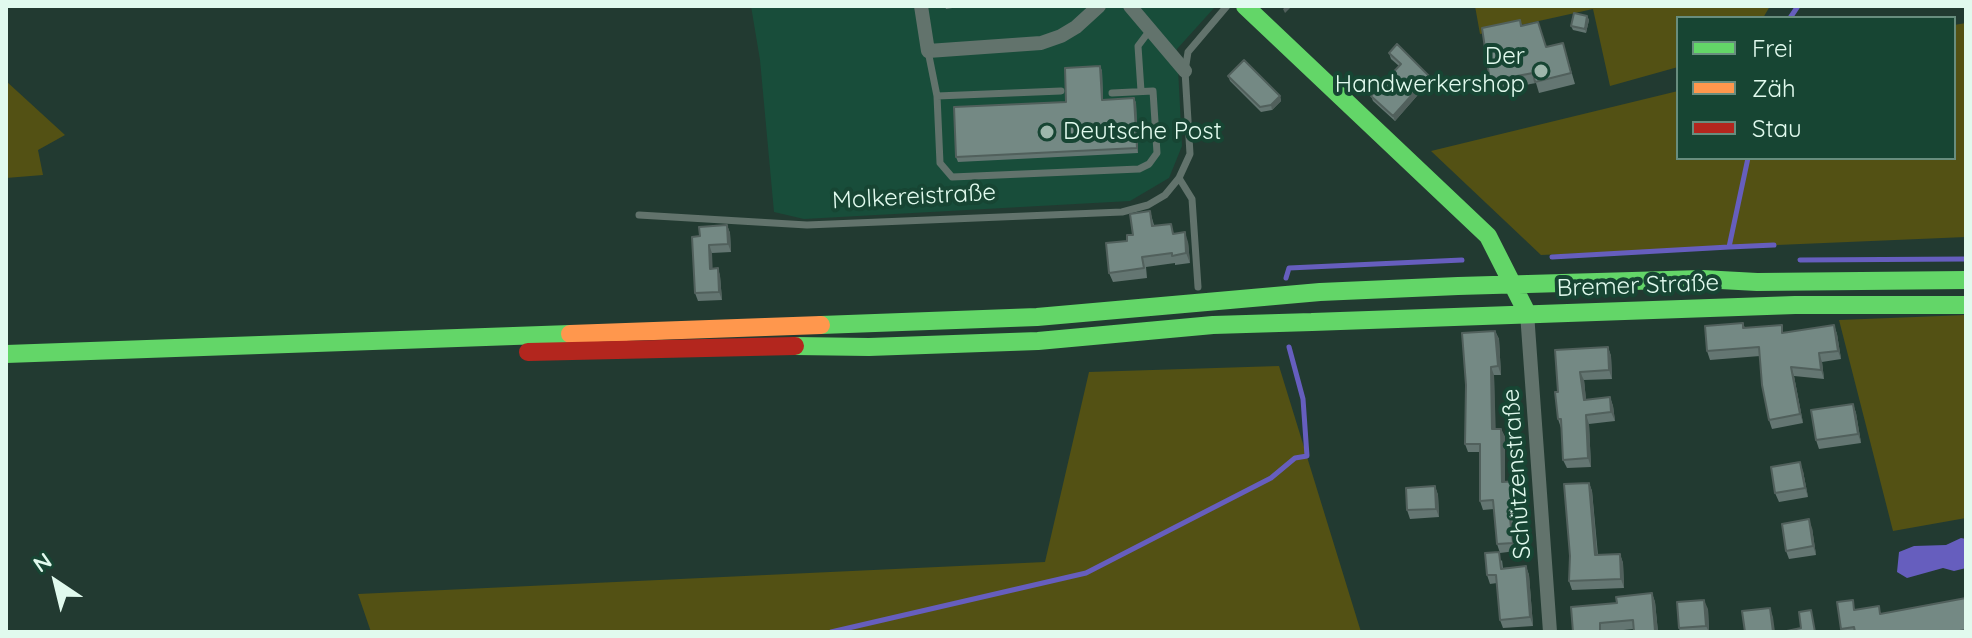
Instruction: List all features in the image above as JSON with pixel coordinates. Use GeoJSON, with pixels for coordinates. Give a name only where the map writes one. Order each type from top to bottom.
{"type":"FeatureCollection","features":[{"type":"Feature","properties":{"kind":"main road"},"geometry":{"type":"LineString","coordinates":[[1245,6],[1488,236],[1527,313]]}},
{"type":"Feature","properties":{"kind":"main road","name":"Bremer Straße"},"geometry":{"type":"LineString","coordinates":[[6,354],[1037,317],[1320,292],[1458,286],[1702,279],[1757,282],[1966,280]]}},
{"type":"Feature","properties":{"kind":"main road","name":"Bremer Straße"},"geometry":{"type":"LineString","coordinates":[[6,370],[763,345],[829,348],[946,345],[1038,341],[1213,325],[1527,313],[1837,304],[1966,305]]}},
{"type":"Feature","properties":{"kind":"street"},"geometry":{"type":"LineString","coordinates":[[921,6],[928,51],[1041,43],[1076,27],[1099,6]]}},
{"type":"Feature","properties":{"kind":"street"},"geometry":{"type":"LineString","coordinates":[[1130,6],[1185,71]]}},
{"type":"Feature","properties":{"kind":"street","name":"Schützenstraße"},"geometry":{"type":"LineString","coordinates":[[1527,313],[1550,632]]}},
{"type":"Feature","properties":{"kind":"lane"},"geometry":{"type":"LineString","coordinates":[[1198,287],[1192,199],[1179,178],[1190,154],[1185,71],[1188,52],[1227,6]]}},
{"type":"Feature","properties":{"kind":"lane"},"geometry":{"type":"LineString","coordinates":[[1141,91],[1138,46],[1150,30]]}},
{"type":"Feature","properties":{"kind":"lane"},"geometry":{"type":"LineString","coordinates":[[928,51],[937,96],[940,163],[952,177],[1139,169],[1149,164],[1157,153],[1153,91],[1112,93]]}},
{"type":"Feature","properties":{"kind":"lane"},"geometry":{"type":"LineString","coordinates":[[937,96],[1061,91]]}},
{"type":"Feature","properties":{"kind":"lane","name":"Molkereistraße"},"geometry":{"type":"LineString","coordinates":[[639,215],[807,225],[1122,212],[1148,205],[1165,195],[1179,178]]}},
{"type":"Feature","properties":{"kind":"shaded area"},"geometry":{"type":"Polygon","coordinates":[[[751,6],[1214,8],[1177,49],[1182,146],[1169,178],[1130,201],[804,219],[774,212],[760,60],[751,6]]]}},
{"type":"Feature","properties":{"kind":"shaded area"},"geometry":{"type":"Polygon","coordinates":[[[1475,6],[1770,6],[1764,16],[1676,16],[1676,68],[1610,86],[1593,9],[1480,34],[1475,6]]]}},
{"type":"Feature","properties":{"kind":"shaded area"},"geometry":{"type":"Polygon","coordinates":[[[1966,23],[1966,237],[1541,255],[1431,151],[1676,91],[1676,160],[1956,160],[1956,25],[1966,23]]]}},
{"type":"Feature","properties":{"kind":"shaded area"},"geometry":{"type":"Polygon","coordinates":[[[6,81],[65,135],[38,150],[43,175],[6,178],[6,81]]]}},
{"type":"Feature","properties":{"kind":"shaded area"},"geometry":{"type":"Polygon","coordinates":[[[1966,315],[1966,518],[1893,531],[1839,320],[1966,315]]]}},
{"type":"Feature","properties":{"kind":"shaded area"},"geometry":{"type":"Polygon","coordinates":[[[1279,366],[1361,632],[371,632],[358,594],[1045,562],[1089,372],[1279,366]]]}},
{"type":"Feature","properties":{"kind":"shaded area"},"geometry":{"type":"Polygon","coordinates":[[[1966,539],[1966,568],[1954,571],[1943,568],[1907,578],[1897,572],[1899,552],[1914,546],[1946,545],[1966,539]]]}},
{"type":"Feature","properties":{"kind":"building"},"geometry":{"type":"Polygon","coordinates":[[[1574,13],[1587,16],[1585,29],[1571,26],[1574,13]]]}},
{"type":"Feature","properties":{"kind":"building"},"geometry":{"type":"Polygon","coordinates":[[[1520,20],[1521,26],[1538,22],[1546,47],[1563,43],[1571,73],[1535,82],[1533,73],[1490,81],[1482,28],[1520,20]]]}},
{"type":"Feature","properties":{"kind":"building"},"geometry":{"type":"Polygon","coordinates":[[[1397,44],[1429,76],[1393,116],[1371,96],[1401,64],[1389,53],[1397,44]]]}},
{"type":"Feature","properties":{"kind":"building"},"geometry":{"type":"Polygon","coordinates":[[[1244,60],[1280,96],[1271,105],[1260,107],[1228,76],[1244,60]]]}},
{"type":"Feature","properties":{"kind":"building","name":"Deutsche Post"},"geometry":{"type":"Polygon","coordinates":[[[1100,66],[1102,100],[1134,98],[1137,148],[956,157],[954,107],[1066,102],[1065,68],[1100,66]]]}},
{"type":"Feature","properties":{"kind":"building"},"geometry":{"type":"Polygon","coordinates":[[[1150,211],[1152,226],[1171,224],[1173,234],[1185,232],[1186,253],[1142,257],[1144,268],[1109,273],[1106,243],[1127,241],[1127,235],[1133,235],[1130,214],[1150,211]]]}},
{"type":"Feature","properties":{"kind":"building"},"geometry":{"type":"Polygon","coordinates":[[[727,225],[728,244],[709,245],[710,269],[718,268],[719,292],[695,293],[692,237],[700,236],[699,227],[727,225]]]}},
{"type":"Feature","properties":{"kind":"building"},"geometry":{"type":"Polygon","coordinates":[[[1743,323],[1743,328],[1782,325],[1782,333],[1834,325],[1838,351],[1819,353],[1821,370],[1791,367],[1800,414],[1769,420],[1759,347],[1707,351],[1705,326],[1743,323]]]}},
{"type":"Feature","properties":{"kind":"building"},"geometry":{"type":"Polygon","coordinates":[[[1495,331],[1498,366],[1491,367],[1492,429],[1501,429],[1502,482],[1518,481],[1520,518],[1510,519],[1513,543],[1497,544],[1493,500],[1480,501],[1480,444],[1465,444],[1466,385],[1462,333],[1495,331]]]}},
{"type":"Feature","properties":{"kind":"building"},"geometry":{"type":"Polygon","coordinates":[[[1608,347],[1609,370],[1580,372],[1584,400],[1610,397],[1611,412],[1586,415],[1588,458],[1563,460],[1561,419],[1558,419],[1555,392],[1558,392],[1555,350],[1608,347]]]}},
{"type":"Feature","properties":{"kind":"building"},"geometry":{"type":"Polygon","coordinates":[[[1853,404],[1858,434],[1816,440],[1811,410],[1853,404]]]}},
{"type":"Feature","properties":{"kind":"building"},"geometry":{"type":"Polygon","coordinates":[[[1800,462],[1805,488],[1775,493],[1771,467],[1800,462]]]}},
{"type":"Feature","properties":{"kind":"building"},"geometry":{"type":"Polygon","coordinates":[[[1589,483],[1595,555],[1620,554],[1621,579],[1569,581],[1564,484],[1589,483]]]}},
{"type":"Feature","properties":{"kind":"building"},"geometry":{"type":"Polygon","coordinates":[[[1435,486],[1436,509],[1407,510],[1406,488],[1435,486]]]}},
{"type":"Feature","properties":{"kind":"building"},"geometry":{"type":"Polygon","coordinates":[[[1809,519],[1813,546],[1786,551],[1782,524],[1809,519]]]}},
{"type":"Feature","properties":{"kind":"building"},"geometry":{"type":"Polygon","coordinates":[[[1499,552],[1501,569],[1526,566],[1530,617],[1500,620],[1496,575],[1487,575],[1485,553],[1499,552]]]}},
{"type":"Feature","properties":{"kind":"building"},"geometry":{"type":"Polygon","coordinates":[[[1652,593],[1655,631],[1634,632],[1633,620],[1600,623],[1600,631],[1573,632],[1571,607],[1617,603],[1616,597],[1652,593]]]}},
{"type":"Feature","properties":{"kind":"building"},"geometry":{"type":"Polygon","coordinates":[[[1966,598],[1966,630],[1954,632],[1855,632],[1854,627],[1841,629],[1837,602],[1853,600],[1854,610],[1879,606],[1880,614],[1966,598]]]}},
{"type":"Feature","properties":{"kind":"building"},"geometry":{"type":"Polygon","coordinates":[[[1704,600],[1706,626],[1679,628],[1677,602],[1704,600]]]}},
{"type":"Feature","properties":{"kind":"building"},"geometry":{"type":"Polygon","coordinates":[[[1770,608],[1773,632],[1745,632],[1742,611],[1770,608]]]}},
{"type":"Feature","properties":{"kind":"building"},"geometry":{"type":"Polygon","coordinates":[[[1811,610],[1815,632],[1782,632],[1801,628],[1799,612],[1811,610]]]}},
{"type":"Feature","properties":{"kind":"waterway"},"geometry":{"type":"LineString","coordinates":[[1791,16],[1798,6]]}},
{"type":"Feature","properties":{"kind":"waterway"},"geometry":{"type":"LineString","coordinates":[[1552,257],[1729,247],[1748,160]]}},
{"type":"Feature","properties":{"kind":"waterway"},"geometry":{"type":"LineString","coordinates":[[1729,247],[1774,245]]}},
{"type":"Feature","properties":{"kind":"waterway"},"geometry":{"type":"LineString","coordinates":[[1800,260],[1966,259]]}},
{"type":"Feature","properties":{"kind":"waterway"},"geometry":{"type":"LineString","coordinates":[[1286,278],[1289,268],[1462,260]]}},
{"type":"Feature","properties":{"kind":"waterway"},"geometry":{"type":"LineString","coordinates":[[831,632],[1086,573],[1271,478],[1295,458],[1307,456],[1303,399],[1289,347]]}},
{"type":"Feature","properties":{"kind":"traffic: fast"},"geometry":{"type":"LineString","coordinates":[[1245,6],[1488,236],[1527,313]]}},
{"type":"Feature","properties":{"kind":"traffic: fast"},"geometry":{"type":"LineString","coordinates":[[1458,286],[1702,279],[1757,282],[1966,280]]}},
{"type":"Feature","properties":{"kind":"traffic: fast"},"geometry":{"type":"LineString","coordinates":[[821,325],[1037,317],[1320,292],[1458,286]]}},
{"type":"Feature","properties":{"kind":"traffic: fast"},"geometry":{"type":"LineString","coordinates":[[1312,322],[1795,305],[1966,305]]}},
{"type":"Feature","properties":{"kind":"traffic: fast"},"geometry":{"type":"LineString","coordinates":[[795,346],[869,347],[1038,341],[1213,325],[1312,322]]}},
{"type":"Feature","properties":{"kind":"traffic: fast"},"geometry":{"type":"LineString","coordinates":[[6,354],[570,334]]}},
{"type":"Feature","properties":{"kind":"traffic: slow"},"geometry":{"type":"LineString","coordinates":[[570,334],[821,325]]}},
{"type":"Feature","properties":{"kind":"traffic: jam"},"geometry":{"type":"LineString","coordinates":[[528,352],[795,346]]}},
{"type":"Feature","properties":{"kind":"place","name":"Der Handwerkershop"},"geometry":{"type":"Point","coordinates":[1541,71]}},
{"type":"Feature","properties":{"kind":"place","name":"Deutsche Post"},"geometry":{"type":"Point","coordinates":[1047,132]}}]}
